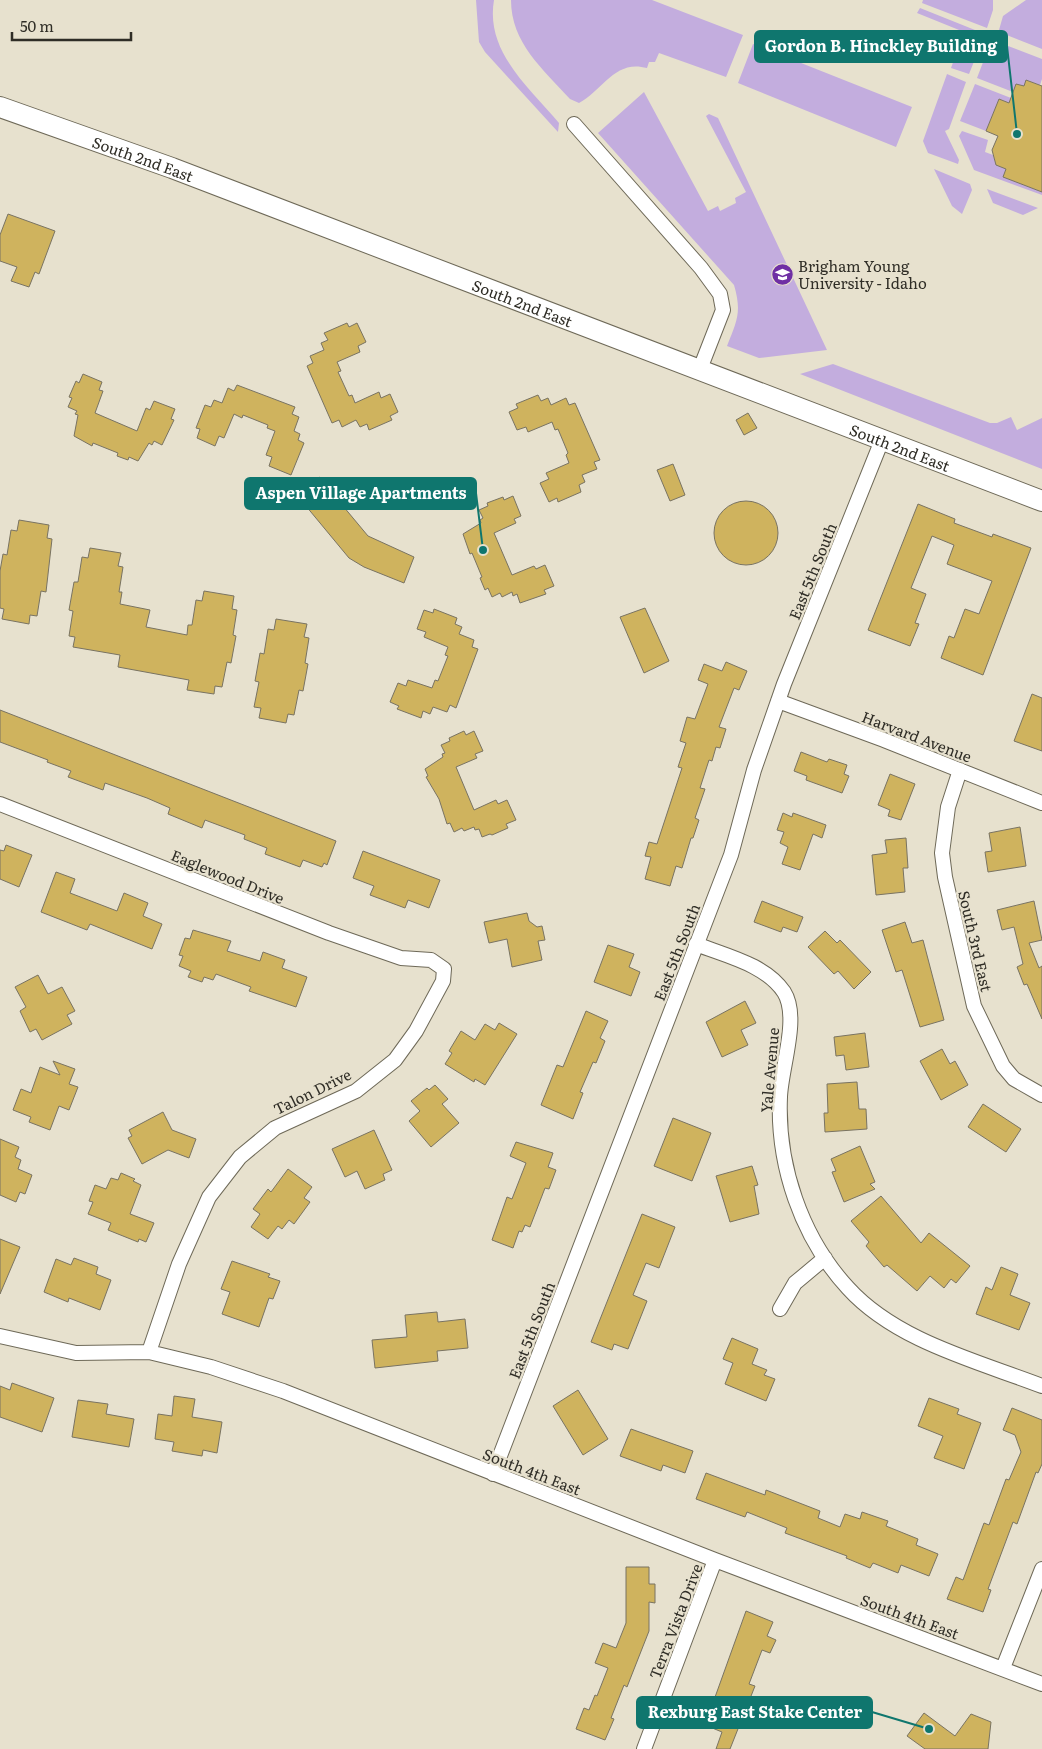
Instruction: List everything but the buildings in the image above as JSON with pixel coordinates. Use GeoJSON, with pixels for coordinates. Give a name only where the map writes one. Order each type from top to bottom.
{"type":"FeatureCollection","features":[{"type":"Feature","properties":{"kind":"main road","name":"South 2nd East"},"geometry":{"type":"LineString","coordinates":[[0,107],[172,168],[1042,501]]}},
{"type":"Feature","properties":{"kind":"street"},"geometry":{"type":"LineString","coordinates":[[574,124],[701,268],[720,294],[723,310],[700,369]]}},
{"type":"Feature","properties":{"kind":"street","name":"East 5th South"},"geometry":{"type":"LineString","coordinates":[[493,1474],[731,854],[754,770],[778,702],[882,440]]}},
{"type":"Feature","properties":{"kind":"street","name":"Harvard Avenue"},"geometry":{"type":"LineString","coordinates":[[778,702],[884,740],[1042,803]]}},
{"type":"Feature","properties":{"kind":"street","name":"South 3rd East"},"geometry":{"type":"LineString","coordinates":[[960,770],[948,807],[942,853],[945,877],[974,1006],[1003,1066],[1014,1079],[1042,1095]]}},
{"type":"Feature","properties":{"kind":"street","name":"Eaglewood Drive"},"geometry":{"type":"LineString","coordinates":[[0,804],[329,933],[401,958],[431,960],[444,970]]}},
{"type":"Feature","properties":{"kind":"street","name":"Yale Avenue"},"geometry":{"type":"LineString","coordinates":[[696,944],[766,973],[785,993],[788,1002],[790,1033],[780,1097],[786,1167],[796,1204],[825,1258],[848,1288],[880,1316],[936,1346],[1042,1386]]}},
{"type":"Feature","properties":{"kind":"street","name":"Talon Drive"},"geometry":{"type":"LineString","coordinates":[[149,1352],[179,1264],[209,1197],[240,1157],[275,1128],[356,1090],[395,1060],[416,1031],[443,981],[444,970]]}},
{"type":"Feature","properties":{"kind":"street"},"geometry":{"type":"LineString","coordinates":[[780,1309],[795,1283],[825,1258]]}},
{"type":"Feature","properties":{"kind":"street","name":"South 4th East"},"geometry":{"type":"LineString","coordinates":[[0,1336],[76,1353],[149,1352],[211,1367],[283,1391],[715,1560],[1042,1684]]}},
{"type":"Feature","properties":{"kind":"street","name":"Terra Vista Drive"},"geometry":{"type":"LineString","coordinates":[[644,1749],[715,1560]]}},
{"type":"Feature","properties":{"kind":"street"},"geometry":{"type":"LineString","coordinates":[[1004,1668],[1042,1570]]}},
{"type":"Feature","properties":{"kind":"shaded area"},"geometry":{"type":"Polygon","coordinates":[[[476,0],[494,0],[493,19],[496,36],[503,53],[523,82],[559,123],[558,132],[485,52],[479,42],[476,0]]]}},
{"type":"Feature","properties":{"kind":"shaded area"},"geometry":{"type":"Polygon","coordinates":[[[511,0],[652,0],[743,35],[726,77],[659,53],[655,62],[649,62],[647,68],[636,66],[618,72],[579,103],[570,99],[530,54],[516,29],[512,15],[511,0]]]}},
{"type":"Feature","properties":{"kind":"shaded area"},"geometry":{"type":"Polygon","coordinates":[[[923,0],[993,0],[993,10],[987,28],[922,3],[923,0]]]}},
{"type":"Feature","properties":{"kind":"shaded area"},"geometry":{"type":"Polygon","coordinates":[[[1026,0],[1042,0],[1042,49],[1004,34],[999,30],[1003,16],[1026,0]]]}},
{"type":"Feature","properties":{"kind":"shaded area"},"geometry":{"type":"Polygon","coordinates":[[[920,8],[985,34],[969,74],[951,68],[964,32],[917,13],[920,8]]]}},
{"type":"Feature","properties":{"kind":"shaded area"},"geometry":{"type":"Polygon","coordinates":[[[995,41],[1042,59],[1042,79],[1040,85],[1026,80],[1024,86],[1016,84],[1013,92],[977,78],[990,44],[995,41]]]}},
{"type":"Feature","properties":{"kind":"shaded area"},"geometry":{"type":"Polygon","coordinates":[[[753,44],[912,107],[896,147],[738,83],[753,44]]]}},
{"type":"Feature","properties":{"kind":"shaded area"},"geometry":{"type":"Polygon","coordinates":[[[947,74],[966,82],[949,129],[945,131],[959,160],[958,164],[928,153],[923,141],[947,74]]]}},
{"type":"Feature","properties":{"kind":"shaded area"},"geometry":{"type":"Polygon","coordinates":[[[975,84],[1011,98],[1009,103],[999,99],[986,131],[960,121],[975,84]]]}},
{"type":"Feature","properties":{"kind":"shaded area"},"geometry":{"type":"Polygon","coordinates":[[[644,92],[708,211],[718,206],[720,211],[736,203],[735,198],[746,192],[706,116],[709,114],[718,118],[827,350],[759,358],[727,346],[738,310],[734,285],[598,133],[644,92]]]}},
{"type":"Feature","properties":{"kind":"shaded area"},"geometry":{"type":"Polygon","coordinates":[[[962,131],[988,140],[985,152],[993,155],[996,165],[1006,169],[1003,177],[1042,192],[1042,195],[974,170],[959,136],[962,131]]]}},
{"type":"Feature","properties":{"kind":"shaded area"},"geometry":{"type":"Polygon","coordinates":[[[934,169],[970,184],[972,190],[962,214],[952,206],[934,169]]]}},
{"type":"Feature","properties":{"kind":"shaded area"},"geometry":{"type":"Polygon","coordinates":[[[987,189],[1038,208],[1023,215],[993,203],[987,189]]]}},
{"type":"Feature","properties":{"kind":"shaded area"},"geometry":{"type":"Polygon","coordinates":[[[833,364],[990,423],[997,423],[1011,417],[1017,430],[1042,418],[1042,469],[800,374],[833,364]]]}},
{"type":"Feature","properties":{"kind":"place","name":"Gordon B. Hinckley Building"},"geometry":{"type":"Point","coordinates":[1017,134]}},
{"type":"Feature","properties":{"kind":"place","name":"Brigham Young University - Idaho"},"geometry":{"type":"Point","coordinates":[782,274]}},
{"type":"Feature","properties":{"kind":"place","name":"Aspen Village Apartments"},"geometry":{"type":"Point","coordinates":[483,550]}},
{"type":"Feature","properties":{"kind":"place","name":"Rexburg East Stake Center"},"geometry":{"type":"Point","coordinates":[929,1729]}}]}
